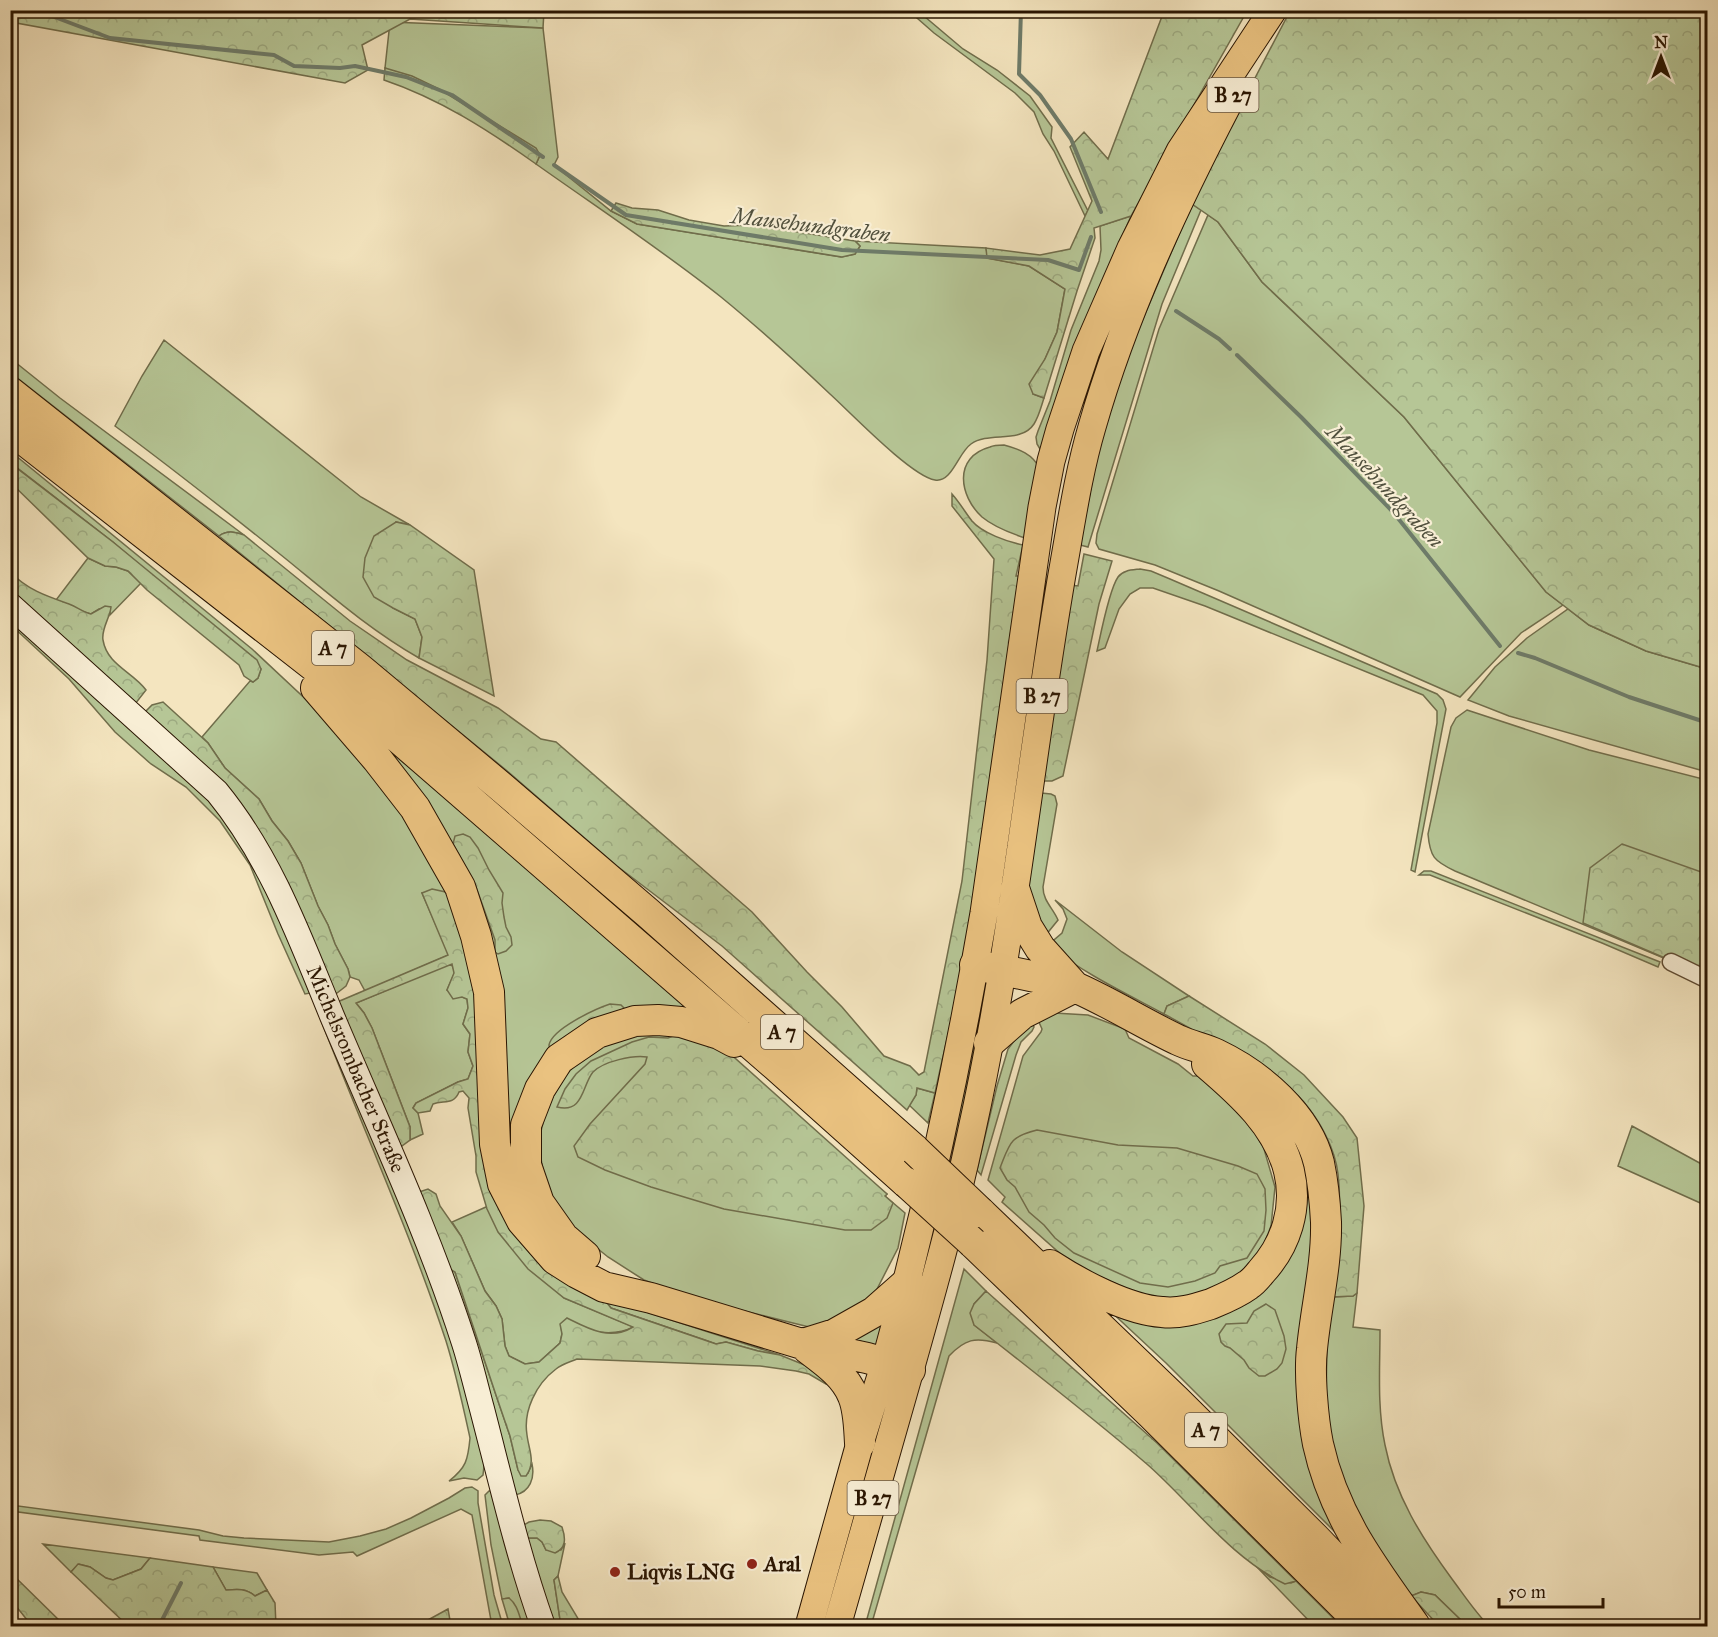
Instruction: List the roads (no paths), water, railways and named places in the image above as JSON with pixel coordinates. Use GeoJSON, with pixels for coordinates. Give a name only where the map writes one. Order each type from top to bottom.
{"type":"FeatureCollection","features":[{"type":"Feature","properties":{"kind":"highway","name":"A 7"},"geometry":{"type":"LineString","coordinates":[[10,392],[360,669],[648,913],[915,1150],[1193,1416],[1401,1626]]}},
{"type":"Feature","properties":{"kind":"highway","name":"A 7"},"geometry":{"type":"LineString","coordinates":[[10,429],[343,690],[776,1066],[973,1243],[1151,1414],[1364,1626]]}},
{"type":"Feature","properties":{"kind":"highway"},"geometry":{"type":"LineString","coordinates":[[242,610],[327,699],[377,759],[415,808],[460,887],[476,936],[489,992],[495,1143],[503,1184],[522,1221],[555,1258],[604,1287],[651,1298],[802,1344],[898,1366]]}},
{"type":"Feature","properties":{"kind":"highway"},"geometry":{"type":"LineString","coordinates":[[1015,891],[1028,927],[1040,948],[1075,987]]}},
{"type":"Feature","properties":{"kind":"highway"},"geometry":{"type":"LineString","coordinates":[[988,968],[1030,975],[1075,987],[1180,1041],[1216,1054],[1258,1079],[1286,1104],[1304,1128],[1318,1162],[1326,1224],[1323,1265],[1311,1350],[1317,1442],[1329,1484],[1345,1521],[1373,1568],[1415,1626]]}},
{"type":"Feature","properties":{"kind":"highway"},"geometry":{"type":"LineString","coordinates":[[989,1043],[1022,1014],[1075,987]]}},
{"type":"Feature","properties":{"kind":"highway"},"geometry":{"type":"LineString","coordinates":[[651,1298],[587,1257],[563,1238],[539,1203],[526,1165],[526,1125],[540,1089],[559,1059],[597,1033],[635,1021],[658,1020],[699,1026],[719,1034],[776,1066]]}},
{"type":"Feature","properties":{"kind":"highway"},"geometry":{"type":"LineString","coordinates":[[1006,1238],[1068,1276],[1103,1293],[1141,1309],[1164,1313],[1188,1312],[1220,1300],[1249,1285],[1270,1262],[1285,1238],[1292,1204],[1290,1172],[1277,1138],[1236,1090],[1180,1041]]}},
{"type":"Feature","properties":{"kind":"highway"},"geometry":{"type":"LineString","coordinates":[[802,1344],[835,1334],[874,1312],[908,1282]]}},
{"type":"Feature","properties":{"kind":"highway"},"geometry":{"type":"LineString","coordinates":[[802,1344],[836,1371],[853,1395],[861,1443]]}},
{"type":"Feature","properties":{"kind":"main road","name":"B 27"},"geometry":{"type":"LineString","coordinates":[[809,1626],[861,1443],[898,1366],[908,1282],[950,1094],[988,968],[1015,891],[1050,642],[1075,502],[1091,431],[1112,360],[1146,274],[1190,179],[1275,10]]}},
{"type":"Feature","properties":{"kind":"main road","name":"B 27"},"geometry":{"type":"LineString","coordinates":[[837,1626],[898,1366],[955,1204],[989,1043],[988,968],[984,913],[1042,507],[1051,461],[1086,351],[1131,248],[1180,150],[1275,10]]}},
{"type":"Feature","properties":{"kind":"main road","name":"Michelsrombacher Straße"},"geometry":{"type":"LineString","coordinates":[[10,605],[217,792],[236,815],[256,847],[292,918],[442,1276],[465,1346],[520,1554],[543,1626]]}},
{"type":"Feature","properties":{"kind":"street"},"geometry":{"type":"LineString","coordinates":[[1671,962],[1707,980]]}},
{"type":"Feature","properties":{"kind":"waterway","name":"Mausehundgraben"},"geometry":{"type":"LineString","coordinates":[[36,10],[110,38],[274,55],[294,66],[340,68],[355,66],[406,77],[452,95],[543,157]]}},
{"type":"Feature","properties":{"kind":"waterway"},"geometry":{"type":"LineString","coordinates":[[1021,10],[1019,74],[1040,95],[1071,139],[1101,212]]}},
{"type":"Feature","properties":{"kind":"waterway","name":"Mausehundgraben"},"geometry":{"type":"LineString","coordinates":[[554,165],[626,215],[842,250],[1048,260],[1079,270],[1091,237]]}},
{"type":"Feature","properties":{"kind":"waterway","name":"Mausehundgraben"},"geometry":{"type":"LineString","coordinates":[[1176,311],[1219,339],[1230,349]]}},
{"type":"Feature","properties":{"kind":"waterway","name":"Mausehundgraben"},"geometry":{"type":"LineString","coordinates":[[1237,355],[1393,512],[1500,646]]}},
{"type":"Feature","properties":{"kind":"waterway","name":"Mausehundgraben"},"geometry":{"type":"LineString","coordinates":[[1518,653],[1629,697],[1708,723]]}},
{"type":"Feature","properties":{"kind":"waterway"},"geometry":{"type":"LineString","coordinates":[[159,1626],[181,1583]]}},
{"type":"Feature","properties":{"kind":"place","name":"Aral"},"geometry":{"type":"Point","coordinates":[752,1564]}},
{"type":"Feature","properties":{"kind":"place","name":"Liqvis LNG"},"geometry":{"type":"Point","coordinates":[615,1572]}}]}
